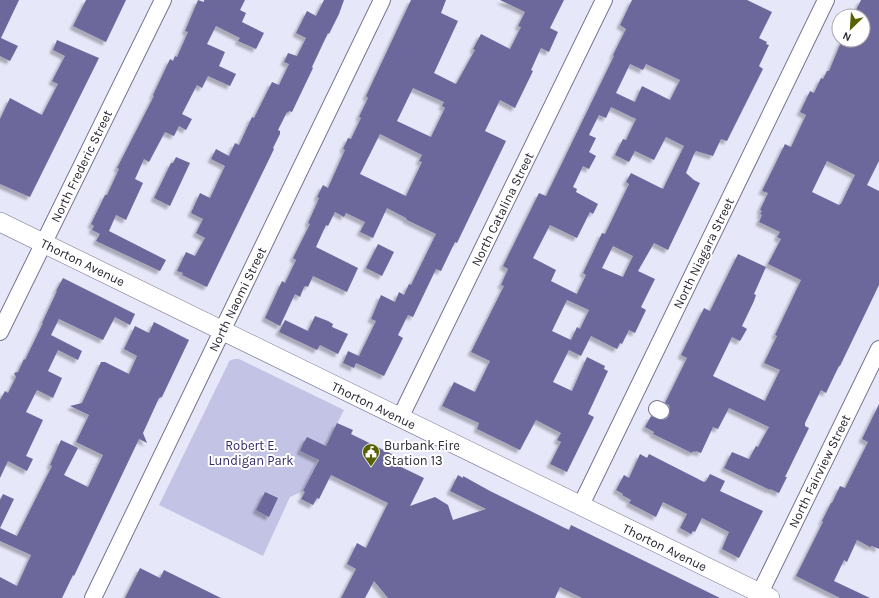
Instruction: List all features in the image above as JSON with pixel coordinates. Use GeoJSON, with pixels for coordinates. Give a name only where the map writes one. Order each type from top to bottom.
{"type":"FeatureCollection","features":[{"type":"Feature","properties":{"kind":"street","name":"North Frederic Street"},"geometry":{"type":"LineString","coordinates":[[0,332],[163,0]]}},
{"type":"Feature","properties":{"kind":"street","name":"North Naomi Street"},"geometry":{"type":"LineString","coordinates":[[93,598],[382,0]]}},
{"type":"Feature","properties":{"kind":"street","name":"North Catalina Street"},"geometry":{"type":"LineString","coordinates":[[400,418],[604,0]]}},
{"type":"Feature","properties":{"kind":"street","name":"North Niagara Street"},"geometry":{"type":"LineString","coordinates":[[581,505],[826,0]]}},
{"type":"Feature","properties":{"kind":"street","name":"Thorton Avenue"},"geometry":{"type":"LineString","coordinates":[[0,222],[765,596]]}},
{"type":"Feature","properties":{"kind":"street","name":"North Fairview Street"},"geometry":{"type":"LineString","coordinates":[[765,596],[879,349]]}},
{"type":"Feature","properties":{"kind":"green space","name":"Robert E. Lundigan Park"},"geometry":{"type":"Polygon","coordinates":[[[239,359],[344,410],[326,446],[317,442],[311,456],[318,460],[303,491],[290,497],[263,556],[159,505],[229,361],[239,359]]]}},
{"type":"Feature","properties":{"kind":"building"},"geometry":{"type":"Polygon","coordinates":[[[0,0],[19,0],[1,38],[18,46],[10,61],[0,56],[0,0]]]}},
{"type":"Feature","properties":{"kind":"building"},"geometry":{"type":"Polygon","coordinates":[[[86,0],[126,0],[106,42],[73,26],[86,0]]]}},
{"type":"Feature","properties":{"kind":"building"},"geometry":{"type":"Polygon","coordinates":[[[198,0],[204,2],[204,0],[245,0],[240,10],[246,13],[242,22],[264,33],[256,49],[238,41],[240,38],[216,26],[207,44],[225,52],[219,66],[236,74],[230,86],[208,76],[202,88],[197,85],[182,114],[192,119],[186,130],[179,126],[174,136],[165,132],[149,162],[144,159],[135,179],[143,183],[126,220],[116,215],[109,231],[166,260],[160,271],[96,241],[100,234],[92,230],[94,226],[91,224],[105,195],[107,195],[119,169],[117,168],[154,96],[153,95],[170,59],[173,61],[175,56],[177,57],[188,32],[185,31],[198,0]]]}},
{"type":"Feature","properties":{"kind":"building"},"geometry":{"type":"Polygon","coordinates":[[[324,0],[344,0],[339,14],[329,34],[328,33],[292,112],[287,112],[278,130],[280,131],[280,134],[273,148],[274,149],[207,287],[177,271],[186,252],[195,256],[205,238],[196,233],[203,219],[191,213],[200,193],[210,198],[225,166],[211,159],[216,149],[229,156],[235,143],[239,145],[252,117],[254,118],[272,82],[279,85],[289,64],[284,62],[288,53],[297,56],[306,38],[296,33],[307,11],[316,16],[324,0]]]}},
{"type":"Feature","properties":{"kind":"building"},"geometry":{"type":"Polygon","coordinates":[[[411,0],[446,0],[441,13],[458,21],[434,73],[456,84],[475,50],[473,49],[481,34],[510,49],[521,27],[518,26],[525,12],[500,0],[564,0],[550,28],[558,32],[549,52],[541,48],[531,70],[533,71],[515,108],[500,100],[485,131],[506,141],[457,243],[455,242],[441,271],[436,269],[413,317],[408,315],[398,335],[403,338],[384,376],[356,363],[354,368],[343,363],[348,351],[359,356],[376,321],[371,319],[381,295],[395,302],[399,292],[404,295],[409,284],[411,285],[436,234],[407,220],[406,218],[387,208],[373,238],[360,232],[365,222],[346,213],[344,217],[335,212],[328,226],[326,225],[316,247],[358,268],[347,292],[313,276],[308,287],[304,287],[300,297],[295,294],[280,326],[265,318],[282,281],[285,283],[296,260],[293,258],[310,224],[308,223],[319,198],[317,197],[323,185],[328,188],[345,150],[343,149],[348,138],[351,139],[361,118],[359,117],[368,98],[366,96],[411,0]],[[413,88],[397,121],[431,137],[445,108],[442,106],[444,102],[413,88]],[[380,134],[360,174],[406,196],[422,162],[419,161],[422,155],[380,134]]]}},
{"type":"Feature","properties":{"kind":"building"},"geometry":{"type":"Polygon","coordinates":[[[632,0],[747,0],[772,12],[759,38],[767,42],[766,44],[769,45],[759,66],[763,69],[727,141],[721,139],[713,156],[696,151],[686,173],[700,183],[668,250],[654,243],[638,271],[655,279],[641,307],[646,310],[635,333],[629,330],[622,344],[620,343],[617,349],[591,336],[581,356],[569,350],[553,382],[572,391],[587,357],[605,366],[604,369],[608,371],[588,414],[594,417],[567,472],[550,464],[561,442],[557,440],[561,433],[536,420],[520,450],[477,429],[479,423],[442,406],[454,382],[475,392],[490,361],[471,352],[504,286],[501,285],[508,269],[503,266],[539,193],[546,196],[614,56],[613,55],[626,29],[620,25],[632,0]],[[630,64],[616,93],[635,102],[642,86],[670,100],[680,80],[646,64],[643,70],[630,64]],[[611,107],[606,118],[599,115],[589,135],[596,138],[589,152],[596,156],[589,169],[583,166],[573,187],[577,189],[576,192],[598,204],[593,214],[590,212],[577,238],[550,225],[533,258],[556,270],[551,281],[577,294],[586,275],[583,273],[602,233],[605,234],[629,184],[626,182],[631,173],[663,189],[684,146],[666,137],[654,160],[635,151],[629,162],[615,155],[623,139],[626,140],[636,119],[611,107]],[[613,246],[602,268],[623,277],[633,256],[613,246]],[[567,300],[552,331],[571,340],[577,327],[580,329],[589,310],[567,300]]]}},
{"type":"Feature","properties":{"kind":"building"},"geometry":{"type":"Polygon","coordinates":[[[861,0],[879,0],[879,161],[867,185],[879,191],[879,285],[826,393],[821,390],[805,423],[805,426],[809,428],[785,477],[787,477],[779,493],[724,468],[732,452],[749,459],[756,446],[758,447],[769,427],[729,408],[718,429],[713,427],[701,453],[693,451],[692,453],[653,434],[654,432],[645,427],[651,416],[661,420],[666,419],[669,416],[669,405],[665,403],[687,358],[681,355],[704,308],[710,311],[738,254],[766,267],[754,294],[756,295],[754,301],[742,326],[747,329],[740,341],[732,337],[713,376],[765,401],[780,370],[764,363],[777,336],[775,335],[801,280],[768,264],[781,239],[777,237],[780,232],[759,222],[762,215],[760,214],[762,211],[760,210],[768,193],[762,191],[785,144],[791,147],[806,115],[800,112],[810,91],[814,93],[821,78],[823,79],[827,71],[829,71],[839,48],[871,48],[871,8],[857,8],[861,0]],[[827,161],[812,192],[839,205],[841,204],[855,175],[827,161]]]}},
{"type":"Feature","properties":{"kind":"building"},"geometry":{"type":"Polygon","coordinates":[[[57,40],[99,58],[30,197],[0,184],[0,119],[10,98],[42,115],[58,84],[52,81],[65,56],[53,50],[57,40]]]}},
{"type":"Feature","properties":{"kind":"building"},"geometry":{"type":"Polygon","coordinates":[[[176,157],[190,163],[170,206],[154,198],[171,163],[173,163],[176,157]]]}},
{"type":"Feature","properties":{"kind":"building"},"geometry":{"type":"Polygon","coordinates":[[[378,244],[394,252],[382,276],[366,268],[378,244]]]}},
{"type":"Feature","properties":{"kind":"building"},"geometry":{"type":"Polygon","coordinates":[[[63,278],[135,314],[130,325],[115,317],[103,340],[59,319],[51,335],[82,351],[78,360],[58,350],[48,371],[62,378],[53,398],[37,390],[26,412],[43,420],[26,456],[33,459],[27,471],[8,461],[0,478],[0,400],[5,391],[8,393],[16,377],[14,373],[18,372],[24,359],[25,360],[63,278]]]}},
{"type":"Feature","properties":{"kind":"building"},"geometry":{"type":"Polygon","coordinates":[[[315,316],[328,321],[333,324],[332,327],[348,334],[338,354],[320,345],[317,350],[279,332],[285,320],[308,331],[315,316]]]}},
{"type":"Feature","properties":{"kind":"building"},"geometry":{"type":"Polygon","coordinates":[[[154,322],[189,340],[143,433],[147,443],[139,439],[74,576],[73,575],[62,598],[0,598],[0,577],[17,586],[31,555],[0,541],[0,528],[17,536],[52,466],[50,465],[61,440],[78,448],[64,475],[88,487],[103,455],[76,442],[89,415],[70,406],[82,403],[101,362],[105,362],[129,374],[137,356],[124,349],[135,326],[149,333],[154,322]]]}},
{"type":"Feature","properties":{"kind":"building"},"geometry":{"type":"Polygon","coordinates":[[[879,404],[879,549],[872,546],[870,547],[857,540],[847,562],[844,560],[834,581],[870,598],[840,598],[796,576],[840,486],[845,488],[868,442],[862,439],[879,404]]]}},
{"type":"Feature","properties":{"kind":"building"},"geometry":{"type":"Polygon","coordinates":[[[337,423],[353,430],[351,434],[400,458],[397,465],[424,478],[410,506],[435,497],[448,505],[453,520],[486,509],[450,491],[458,475],[463,478],[463,476],[569,530],[571,525],[720,598],[582,598],[560,587],[555,598],[388,598],[374,581],[365,598],[341,598],[356,569],[347,564],[357,543],[366,548],[388,503],[331,475],[319,499],[317,498],[313,505],[301,499],[305,492],[303,491],[319,460],[300,451],[303,444],[307,437],[326,446],[337,423]]]}},
{"type":"Feature","properties":{"kind":"building"},"geometry":{"type":"Polygon","coordinates":[[[640,454],[647,458],[649,454],[704,482],[710,474],[725,481],[720,491],[763,511],[739,558],[722,549],[729,532],[702,518],[695,532],[693,531],[691,534],[680,528],[687,514],[663,502],[656,517],[629,503],[631,500],[616,490],[624,475],[629,478],[640,454]]]}},
{"type":"Feature","properties":{"kind":"building"},"geometry":{"type":"Polygon","coordinates":[[[265,492],[278,498],[269,517],[256,510],[265,492]]]}},
{"type":"Feature","properties":{"kind":"building"},"geometry":{"type":"Polygon","coordinates":[[[3,494],[14,499],[0,528],[0,500],[3,494]]]}},
{"type":"Feature","properties":{"kind":"building"},"geometry":{"type":"Polygon","coordinates":[[[140,568],[160,578],[164,570],[221,598],[125,598],[140,568]]]}},
{"type":"Feature","properties":{"kind":"place","name":"Burbank Fire Station 13"},"geometry":{"type":"Point","coordinates":[371,467]}}]}
